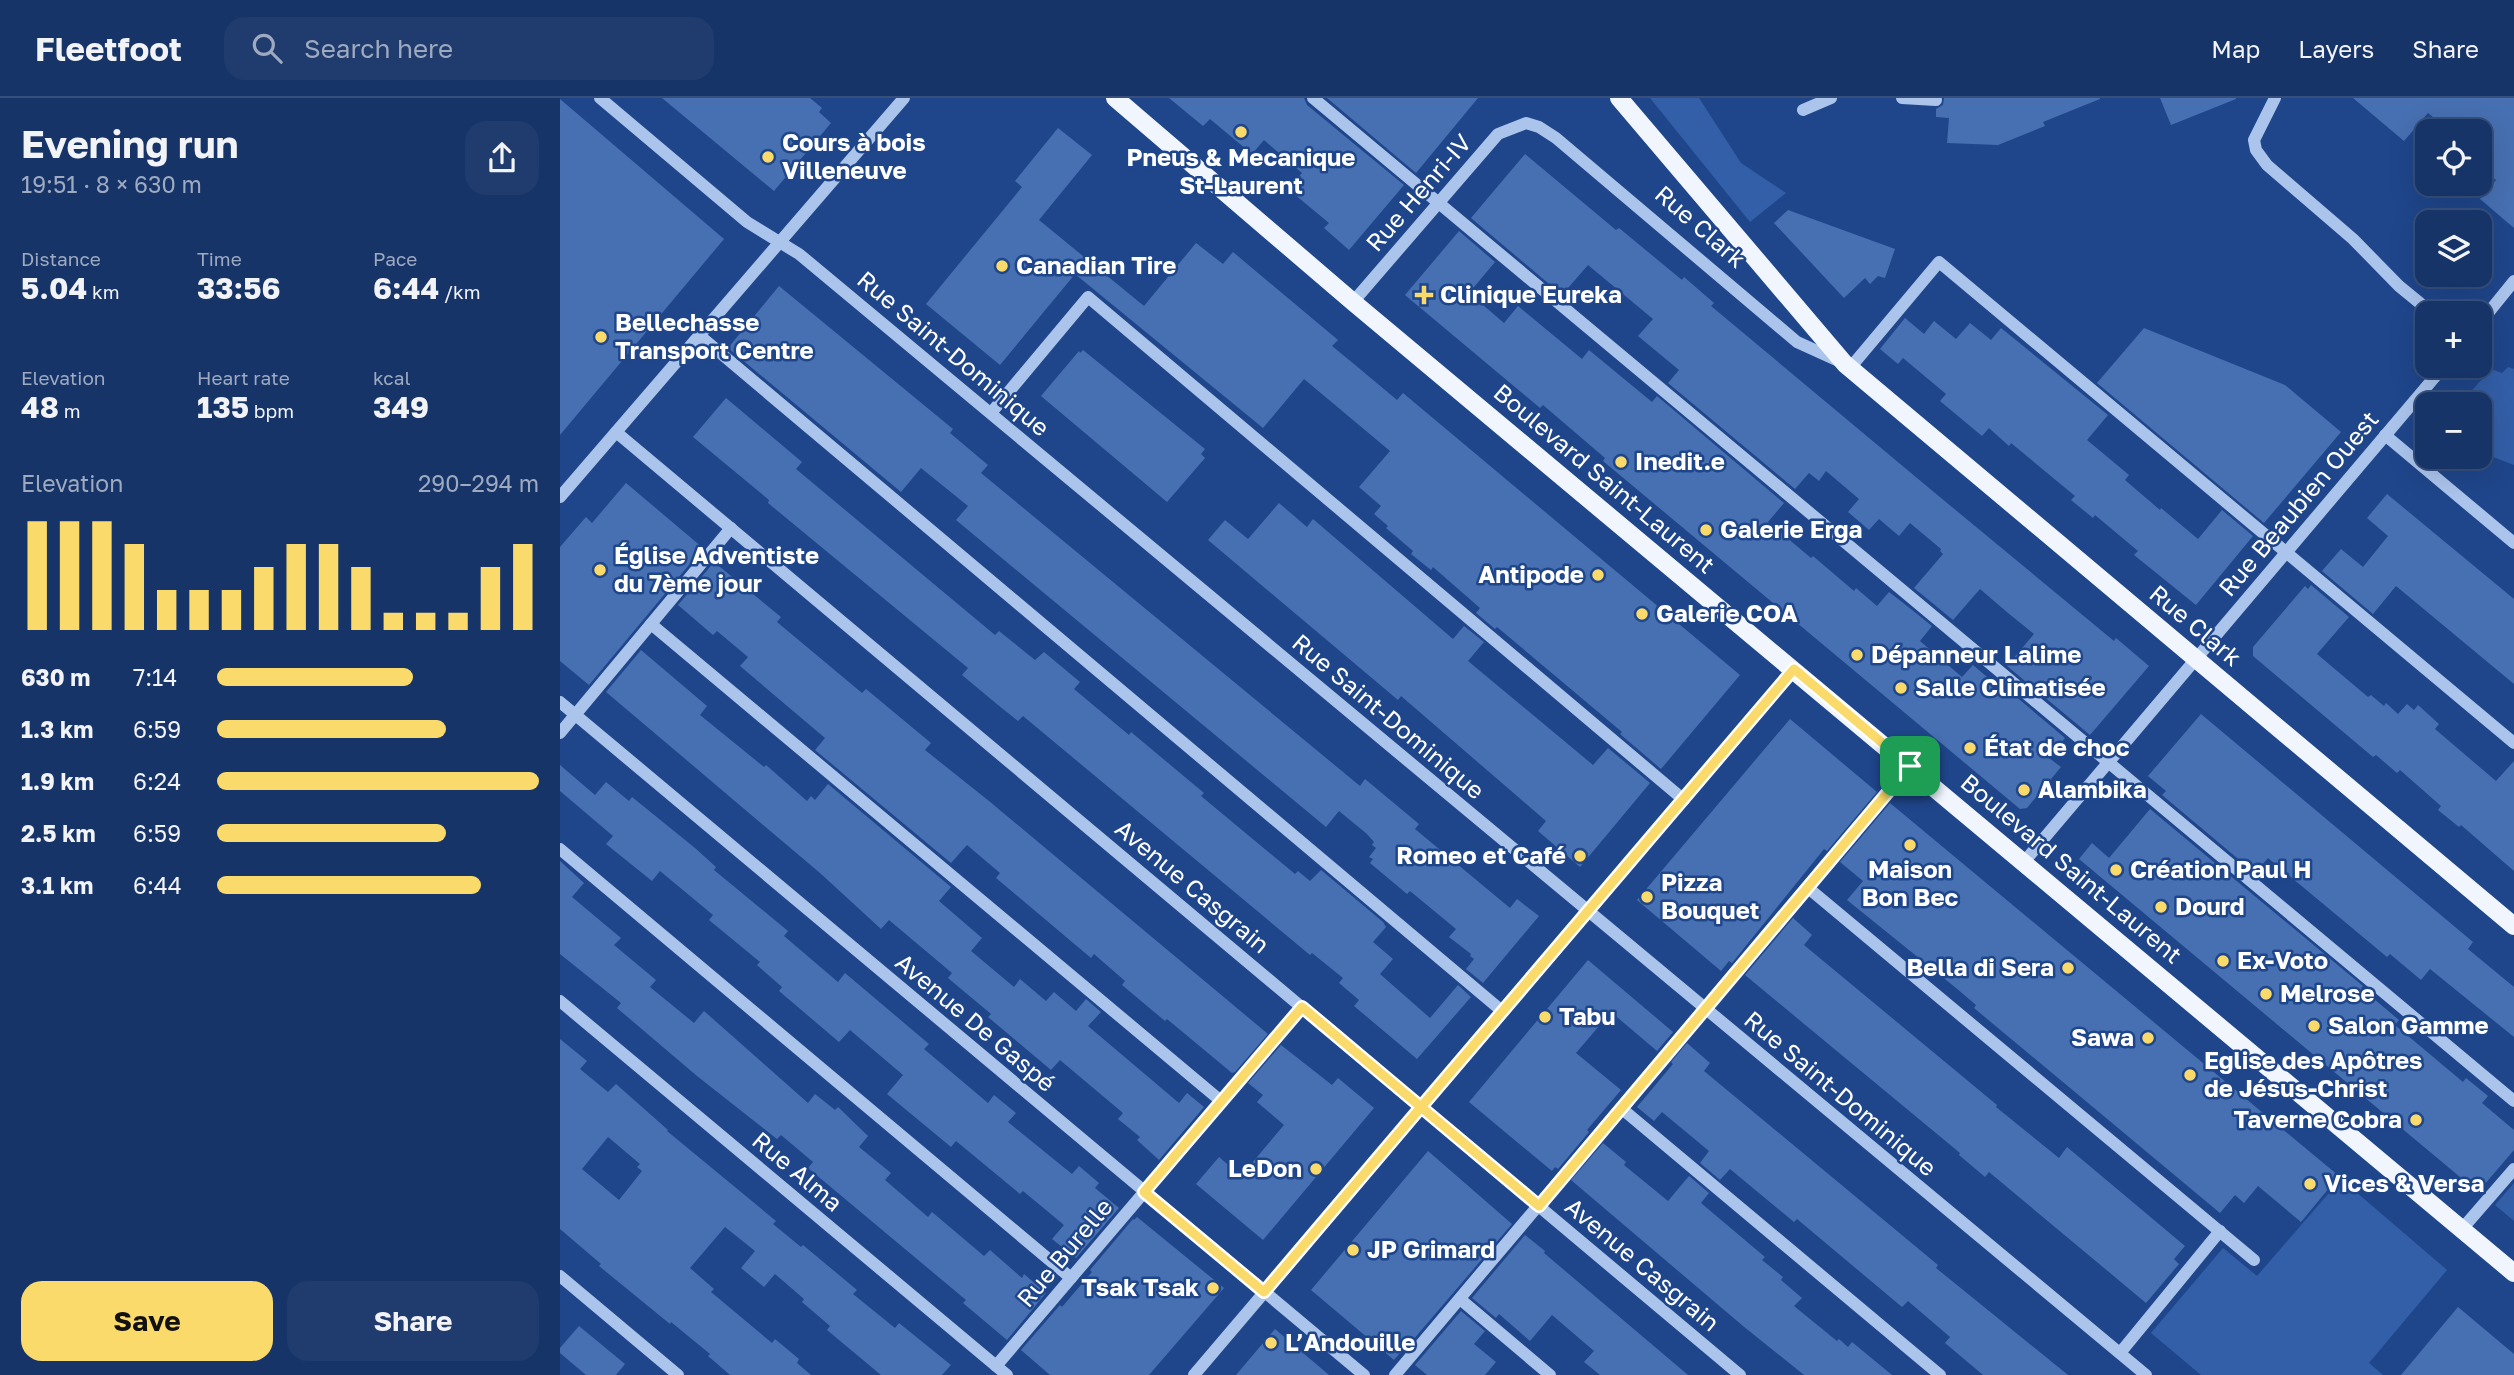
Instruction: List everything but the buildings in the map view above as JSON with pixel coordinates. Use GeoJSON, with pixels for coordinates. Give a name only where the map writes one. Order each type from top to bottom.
{"type":"FeatureCollection","features":[{"type":"Feature","properties":{"kind":"main road","name":"Boulevard Saint-Laurent"},"geometry":{"type":"LineString","coordinates":[[1115,98],[1353,302],[2514,1273]]}},
{"type":"Feature","properties":{"kind":"main road","name":"Rue Clark"},"geometry":{"type":"LineString","coordinates":[[1619,98],[1847,366],[2514,926]]}},
{"type":"Feature","properties":{"kind":"street","name":"Rue Saint-Dominique"},"geometry":{"type":"LineString","coordinates":[[600,98],[747,222],[799,254],[2146,1375]]}},
{"type":"Feature","properties":{"kind":"street"},"geometry":{"type":"LineString","coordinates":[[560,497],[904,98]]}},
{"type":"Feature","properties":{"kind":"street"},"geometry":{"type":"LineString","coordinates":[[1313,98],[2514,1101]]}},
{"type":"Feature","properties":{"kind":"street"},"geometry":{"type":"LineString","coordinates":[[1803,110],[1831,98]]}},
{"type":"Feature","properties":{"kind":"street"},"geometry":{"type":"LineString","coordinates":[[1902,98],[1936,100]]}},
{"type":"Feature","properties":{"kind":"street"},"geometry":{"type":"LineString","coordinates":[[2275,98],[2254,140],[2256,150],[2267,165],[2353,239],[2417,301]]}},
{"type":"Feature","properties":{"kind":"street","name":"Rue Henri-IV"},"geometry":{"type":"LineString","coordinates":[[1353,302],[1498,134],[1526,124]]}},
{"type":"Feature","properties":{"kind":"street","name":"Rue Clark"},"geometry":{"type":"LineString","coordinates":[[1526,124],[1539,127],[1573,151],[1797,342],[1847,366]]}},
{"type":"Feature","properties":{"kind":"street"},"geometry":{"type":"LineString","coordinates":[[1847,366],[1939,262],[2514,743]]}},
{"type":"Feature","properties":{"kind":"street"},"geometry":{"type":"LineString","coordinates":[[2492,308],[2514,281]]}},
{"type":"Feature","properties":{"kind":"street"},"geometry":{"type":"LineString","coordinates":[[991,413],[1088,297],[1684,800]]}},
{"type":"Feature","properties":{"kind":"street"},"geometry":{"type":"LineString","coordinates":[[699,335],[1502,1011]]}},
{"type":"Feature","properties":{"kind":"street","name":"Rue Beaubien Ouest"},"geometry":{"type":"LineString","coordinates":[[2024,862],[2434,378]]}},
{"type":"Feature","properties":{"kind":"street","name":"Avenue Casgrain"},"geometry":{"type":"LineString","coordinates":[[616,432],[1740,1375]]}},
{"type":"Feature","properties":{"kind":"street"},"geometry":{"type":"LineString","coordinates":[[2385,435],[2514,543]]}},
{"type":"Feature","properties":{"kind":"street"},"geometry":{"type":"LineString","coordinates":[[560,733],[731,528]]}},
{"type":"Feature","properties":{"kind":"street"},"geometry":{"type":"LineString","coordinates":[[651,624],[1221,1101]]}},
{"type":"Feature","properties":{"kind":"street"},"geometry":{"type":"LineString","coordinates":[[1194,1375],[1794,669]]}},
{"type":"Feature","properties":{"kind":"street","name":"Avenue De Gaspé"},"geometry":{"type":"LineString","coordinates":[[560,702],[1364,1375]]}},
{"type":"Feature","properties":{"kind":"street"},"geometry":{"type":"LineString","coordinates":[[1395,1375],[1910,766]]}},
{"type":"Feature","properties":{"kind":"street"},"geometry":{"type":"LineString","coordinates":[[560,849],[1071,1278]]}},
{"type":"Feature","properties":{"kind":"street"},"geometry":{"type":"LineString","coordinates":[[1807,887],[2254,1260]]}},
{"type":"Feature","properties":{"kind":"street","name":"Rue Alma"},"geometry":{"type":"LineString","coordinates":[[560,1001],[1002,1371]]}},
{"type":"Feature","properties":{"kind":"street","name":"Rue Burelle"},"geometry":{"type":"LineString","coordinates":[[1002,1371],[1071,1278],[1302,1007]]}},
{"type":"Feature","properties":{"kind":"street"},"geometry":{"type":"LineString","coordinates":[[1621,1108],[1940,1375]]}},
{"type":"Feature","properties":{"kind":"street"},"geometry":{"type":"LineString","coordinates":[[2462,1229],[2514,1169]]}},
{"type":"Feature","properties":{"kind":"street"},"geometry":{"type":"LineString","coordinates":[[2120,1353],[2220,1231]]}},
{"type":"Feature","properties":{"kind":"street"},"geometry":{"type":"LineString","coordinates":[[560,1276],[678,1375]]}},
{"type":"Feature","properties":{"kind":"street"},"geometry":{"type":"LineString","coordinates":[[1460,1299],[1550,1375]]}},
{"type":"Feature","properties":{"kind":"shaded area"},"geometry":{"type":"Polygon","coordinates":[[[1650,98],[1699,98],[1741,163],[1786,193],[1750,222],[1650,98]]]}},
{"type":"Feature","properties":{"kind":"shaded area"},"geometry":{"type":"Polygon","coordinates":[[[2508,367],[2514,369],[2514,465],[2492,457],[2492,392],[2471,392],[2483,378],[2492,378],[2492,369],[2502,373],[2508,367]]]}},
{"type":"Feature","properties":{"kind":"shaded area"},"geometry":{"type":"Polygon","coordinates":[[[2341,1179],[2447,1270],[2369,1363],[2383,1375],[2201,1375],[2151,1333],[2223,1248],[2257,1276],[2341,1179]]]}},
{"type":"Feature","properties":{"kind":"shaded area"},"geometry":{"type":"Polygon","coordinates":[[[2514,1183],[2514,1221],[2495,1205],[2514,1183]]]}},
{"type":"Feature","properties":{"kind":"place","name":"Pneus & Mecanique St-Laurent"},"geometry":{"type":"Point","coordinates":[1241,132]}},
{"type":"Feature","properties":{"kind":"place","name":"Cours à bois Villeneuve"},"geometry":{"type":"Point","coordinates":[768,157]}},
{"type":"Feature","properties":{"kind":"place","name":"Canadian Tire"},"geometry":{"type":"Point","coordinates":[1002,266]}},
{"type":"Feature","properties":{"kind":"place","name":"Clinique Eureka"},"geometry":{"type":"Point","coordinates":[1424,295]}},
{"type":"Feature","properties":{"kind":"place","name":"Bellechasse Transport Centre"},"geometry":{"type":"Point","coordinates":[601,337]}},
{"type":"Feature","properties":{"kind":"place","name":"Inedit.e"},"geometry":{"type":"Point","coordinates":[1621,462]}},
{"type":"Feature","properties":{"kind":"place","name":"Galerie Erga"},"geometry":{"type":"Point","coordinates":[1706,530]}},
{"type":"Feature","properties":{"kind":"place","name":"Église Adventiste du 7ème jour"},"geometry":{"type":"Point","coordinates":[600,570]}},
{"type":"Feature","properties":{"kind":"place","name":"Antipode"},"geometry":{"type":"Point","coordinates":[1598,575]}},
{"type":"Feature","properties":{"kind":"place","name":"Galerie COA"},"geometry":{"type":"Point","coordinates":[1642,614]}},
{"type":"Feature","properties":{"kind":"place","name":"Dépanneur Lalime"},"geometry":{"type":"Point","coordinates":[1857,655]}},
{"type":"Feature","properties":{"kind":"place","name":"Salle Climatisée"},"geometry":{"type":"Point","coordinates":[1901,688]}},
{"type":"Feature","properties":{"kind":"place","name":"État de choc"},"geometry":{"type":"Point","coordinates":[1970,748]}},
{"type":"Feature","properties":{"kind":"place","name":"Alambika"},"geometry":{"type":"Point","coordinates":[2024,790]}},
{"type":"Feature","properties":{"kind":"place","name":"Maison Bon Bec"},"geometry":{"type":"Point","coordinates":[1910,845]}},
{"type":"Feature","properties":{"kind":"place","name":"Romeo et Café"},"geometry":{"type":"Point","coordinates":[1580,856]}},
{"type":"Feature","properties":{"kind":"place","name":"Création Paul H"},"geometry":{"type":"Point","coordinates":[2116,870]}},
{"type":"Feature","properties":{"kind":"place","name":"Pizza Bouquet"},"geometry":{"type":"Point","coordinates":[1647,897]}},
{"type":"Feature","properties":{"kind":"place","name":"Dourd"},"geometry":{"type":"Point","coordinates":[2161,907]}},
{"type":"Feature","properties":{"kind":"place","name":"Ex-Voto"},"geometry":{"type":"Point","coordinates":[2223,961]}},
{"type":"Feature","properties":{"kind":"place","name":"Bella di Sera"},"geometry":{"type":"Point","coordinates":[2068,968]}},
{"type":"Feature","properties":{"kind":"place","name":"Melrose"},"geometry":{"type":"Point","coordinates":[2266,994]}},
{"type":"Feature","properties":{"kind":"place","name":"Tabu"},"geometry":{"type":"Point","coordinates":[1545,1017]}},
{"type":"Feature","properties":{"kind":"place","name":"Salon Gamme"},"geometry":{"type":"Point","coordinates":[2314,1026]}},
{"type":"Feature","properties":{"kind":"place","name":"Sawa"},"geometry":{"type":"Point","coordinates":[2148,1038]}},
{"type":"Feature","properties":{"kind":"place","name":"Eglise des Apôtres de Jésus-Christ"},"geometry":{"type":"Point","coordinates":[2190,1075]}},
{"type":"Feature","properties":{"kind":"place","name":"Taverne Cobra"},"geometry":{"type":"Point","coordinates":[2416,1120]}},
{"type":"Feature","properties":{"kind":"place","name":"LeDon"},"geometry":{"type":"Point","coordinates":[1316,1169]}},
{"type":"Feature","properties":{"kind":"place","name":"Vices & Versa"},"geometry":{"type":"Point","coordinates":[2310,1184]}},
{"type":"Feature","properties":{"kind":"place","name":"JP Grimard"},"geometry":{"type":"Point","coordinates":[1353,1250]}},
{"type":"Feature","properties":{"kind":"place","name":"Tsak Tsak"},"geometry":{"type":"Point","coordinates":[1213,1288]}},
{"type":"Feature","properties":{"kind":"place","name":"L’Andouille"},"geometry":{"type":"Point","coordinates":[1271,1343]}},
{"type":"Feature","properties":{"kind":"route"},"geometry":{"type":"LineString","coordinates":[[1910,766],[1539,1206],[1421,1107],[1264,1292],[1144,1192],[1302,1007],[1421,1107],[1794,669],[1910,766]]}}]}
